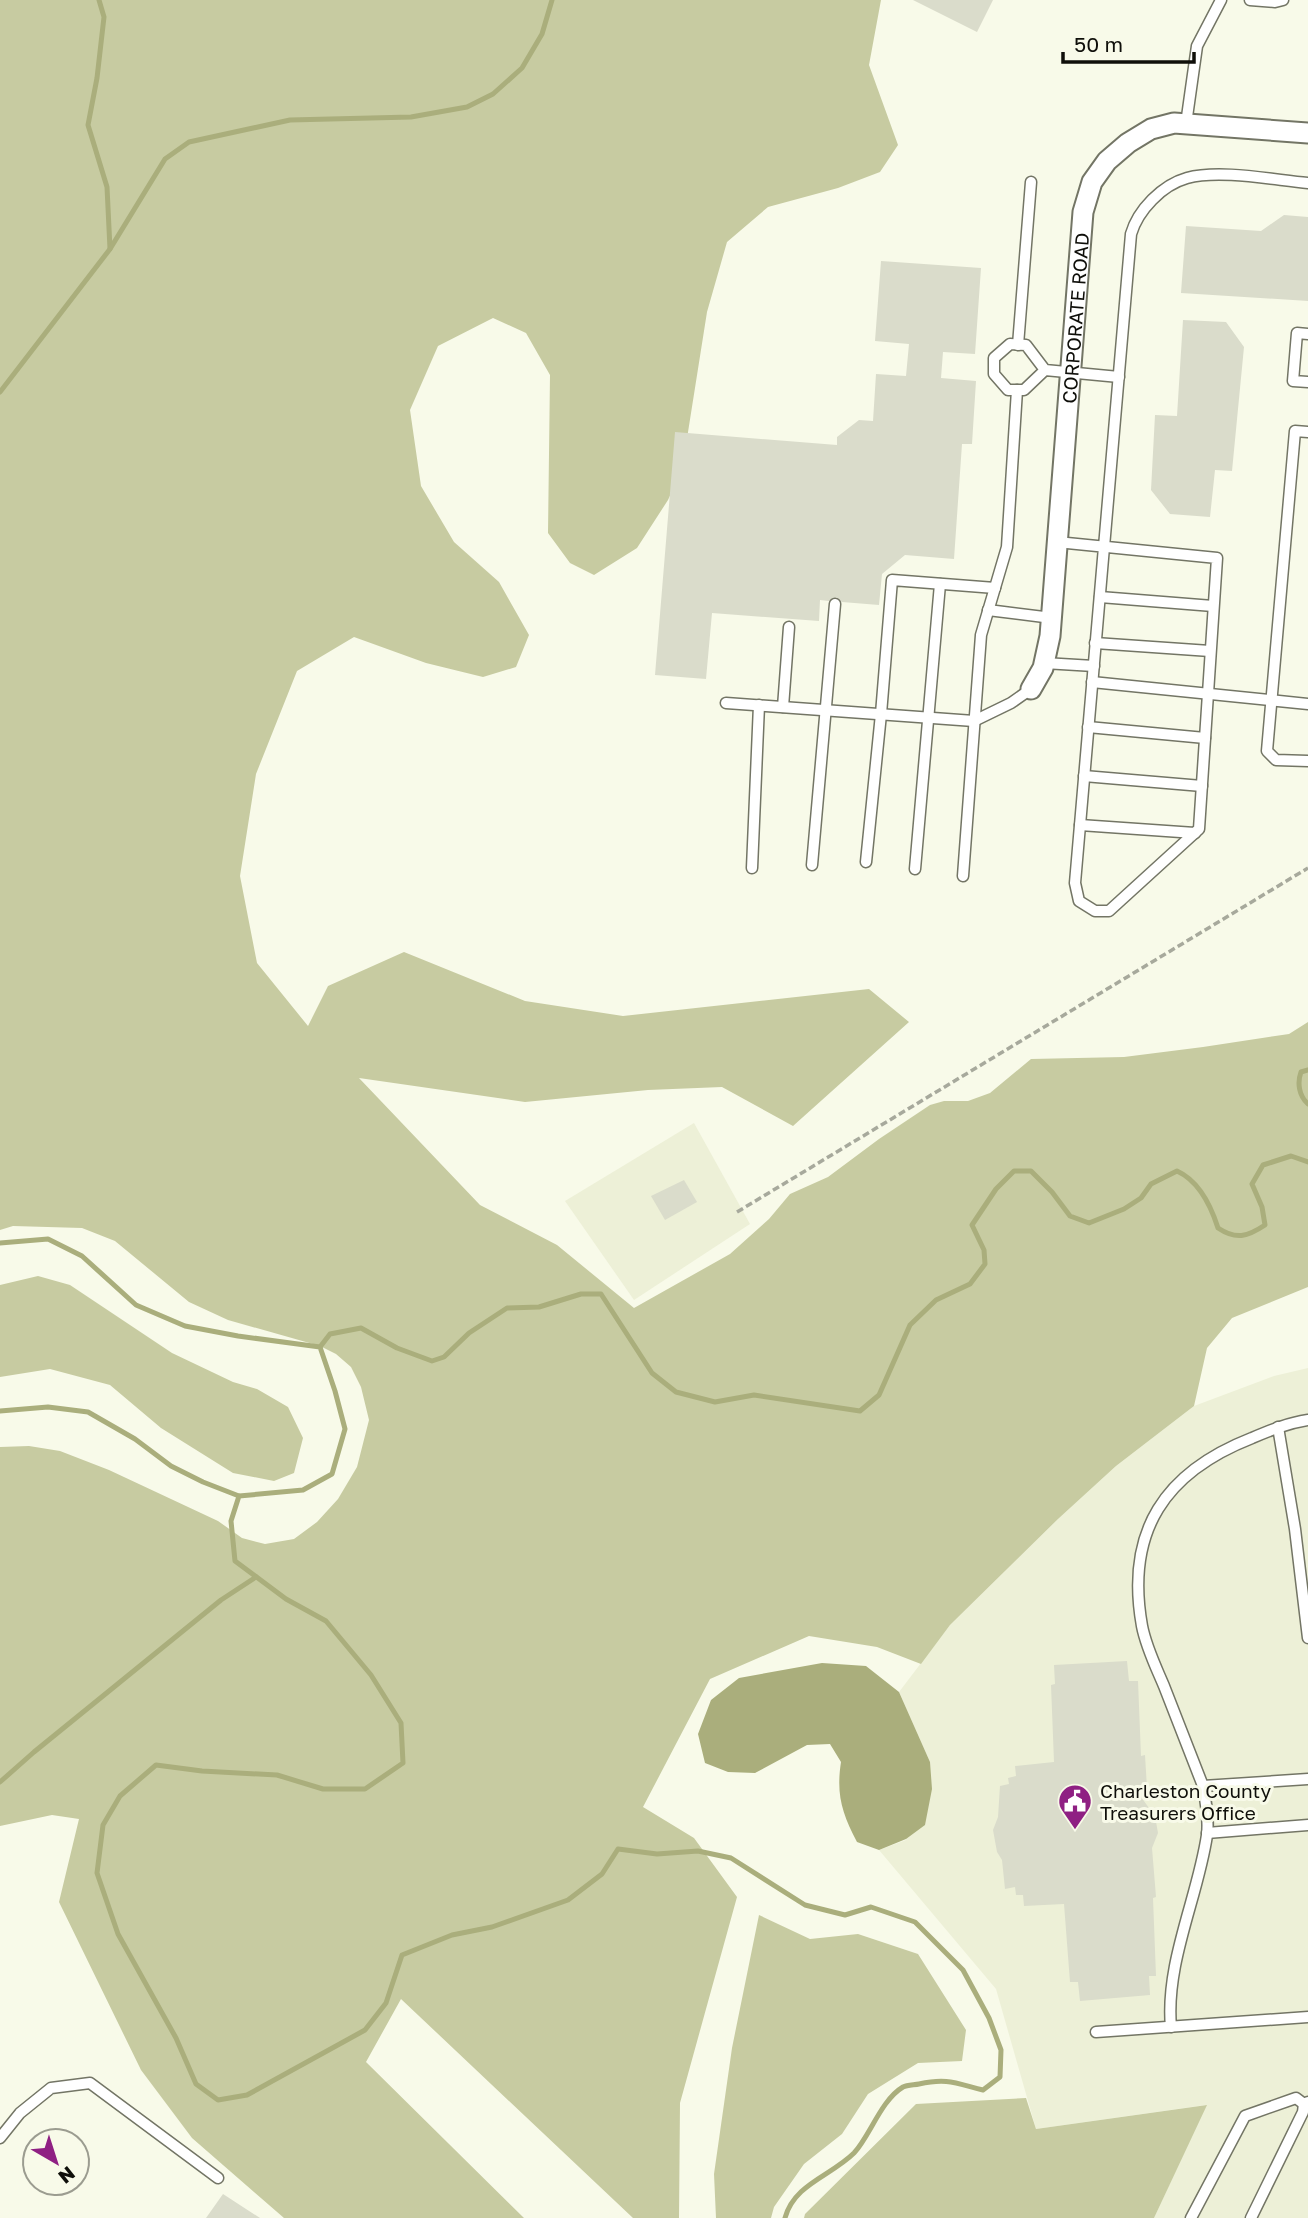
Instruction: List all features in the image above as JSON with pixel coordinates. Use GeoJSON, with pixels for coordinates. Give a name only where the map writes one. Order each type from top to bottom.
{"type":"FeatureCollection","features":[{"type":"Feature","properties":{"kind":"street","name":"CORPORATE ROAD"},"geometry":{"type":"LineString","coordinates":[[1031,689],[1044,663],[1052,618],[1083,212],[1092,182],[1107,161],[1128,143],[1151,130],[1174,123],[1308,133]]}},
{"type":"Feature","properties":{"kind":"lane"},"geometry":{"type":"LineString","coordinates":[[1186,124],[1198,46],[1221,0]]}},
{"type":"Feature","properties":{"kind":"lane"},"geometry":{"type":"LineString","coordinates":[[1250,0],[1283,0]]}},
{"type":"Feature","properties":{"kind":"lane"},"geometry":{"type":"LineString","coordinates":[[1057,542],[1104,548],[1217,558],[1199,829],[1110,911],[1095,911],[1079,901],[1075,883],[1095,643],[1100,597],[1104,548],[1119,377],[1131,234],[1135,221],[1148,204],[1185,178],[1212,175],[1308,183]]}},
{"type":"Feature","properties":{"kind":"lane"},"geometry":{"type":"LineString","coordinates":[[1018,345],[1031,182]]}},
{"type":"Feature","properties":{"kind":"lane"},"geometry":{"type":"LineString","coordinates":[[1308,334],[1297,333],[1293,381],[1308,382]]}},
{"type":"Feature","properties":{"kind":"lane"},"geometry":{"type":"LineString","coordinates":[[1045,370],[1024,390],[1008,390],[995,374],[994,358],[1010,344],[1026,345],[1045,370],[1119,377]]}},
{"type":"Feature","properties":{"kind":"lane"},"geometry":{"type":"LineString","coordinates":[[963,876],[981,635],[1007,547],[1017,390]]}},
{"type":"Feature","properties":{"kind":"lane"},"geometry":{"type":"LineString","coordinates":[[1308,432],[1295,431],[1267,751],[1276,760],[1308,761]]}},
{"type":"Feature","properties":{"kind":"lane"},"geometry":{"type":"LineString","coordinates":[[866,862],[892,580],[995,588]]}},
{"type":"Feature","properties":{"kind":"lane"},"geometry":{"type":"LineString","coordinates":[[915,869],[940,584]]}},
{"type":"Feature","properties":{"kind":"lane"},"geometry":{"type":"LineString","coordinates":[[1100,597],[1213,606]]}},
{"type":"Feature","properties":{"kind":"lane"},"geometry":{"type":"LineString","coordinates":[[812,865],[835,604]]}},
{"type":"Feature","properties":{"kind":"lane"},"geometry":{"type":"LineString","coordinates":[[988,610],[1052,618]]}},
{"type":"Feature","properties":{"kind":"lane"},"geometry":{"type":"LineString","coordinates":[[783,707],[789,627]]}},
{"type":"Feature","properties":{"kind":"lane"},"geometry":{"type":"LineString","coordinates":[[1095,643],[1210,651]]}},
{"type":"Feature","properties":{"kind":"lane"},"geometry":{"type":"LineString","coordinates":[[1044,663],[1094,666]]}},
{"type":"Feature","properties":{"kind":"lane"},"geometry":{"type":"LineString","coordinates":[[1092,682],[1308,704]]}},
{"type":"Feature","properties":{"kind":"lane"},"geometry":{"type":"LineString","coordinates":[[726,702],[974,721],[1011,703],[1031,689]]}},
{"type":"Feature","properties":{"kind":"lane"},"geometry":{"type":"LineString","coordinates":[[752,868],[759,705]]}},
{"type":"Feature","properties":{"kind":"lane"},"geometry":{"type":"LineString","coordinates":[[1088,727],[1205,738]]}},
{"type":"Feature","properties":{"kind":"lane"},"geometry":{"type":"LineString","coordinates":[[1084,776],[1202,786]]}},
{"type":"Feature","properties":{"kind":"lane"},"geometry":{"type":"LineString","coordinates":[[1080,825],[1195,833]]}},
{"type":"Feature","properties":{"kind":"lane"},"geometry":{"type":"LineString","coordinates":[[1171,2027],[1169,2009],[1173,1979],[1207,1833],[1207,1811],[1203,1786],[1143,1628],[1138,1592],[1140,1553],[1151,1520],[1167,1495],[1191,1470],[1233,1445],[1278,1427],[1308,1420]]}},
{"type":"Feature","properties":{"kind":"lane"},"geometry":{"type":"LineString","coordinates":[[1278,1427],[1295,1529],[1308,1638]]}},
{"type":"Feature","properties":{"kind":"lane"},"geometry":{"type":"LineString","coordinates":[[1203,1786],[1308,1779]]}},
{"type":"Feature","properties":{"kind":"lane"},"geometry":{"type":"LineString","coordinates":[[1207,1833],[1308,1825]]}},
{"type":"Feature","properties":{"kind":"lane"},"geometry":{"type":"LineString","coordinates":[[1096,2032],[1308,2017]]}},
{"type":"Feature","properties":{"kind":"lane"},"geometry":{"type":"LineString","coordinates":[[0,2138],[20,2113],[51,2088],[90,2083],[218,2178]]}},
{"type":"Feature","properties":{"kind":"lane"},"geometry":{"type":"LineString","coordinates":[[1191,2218],[1245,2116],[1296,2098],[1306,2103],[1303,2112],[1251,2218]]}},
{"type":"Feature","properties":{"kind":"path"},"geometry":{"type":"LineString","coordinates":[[737,1212],[1308,868]]}},
{"type":"Feature","properties":{"kind":"shaded area"},"geometry":{"type":"Polygon","coordinates":[[[0,0],[881,0],[869,65],[898,145],[880,172],[838,188],[768,207],[727,242],[707,312],[682,470],[668,500],[637,548],[594,575],[570,563],[548,533],[550,375],[526,333],[493,318],[438,346],[410,410],[421,486],[454,542],[499,582],[529,635],[516,667],[483,677],[426,663],[354,637],[297,671],[256,774],[240,876],[257,963],[308,1026],[328,986],[404,952],[525,1001],[623,1016],[869,989],[909,1022],[793,1126],[722,1087],[648,1090],[525,1102],[359,1078],[480,1205],[557,1245],[634,1308],[730,1254],[769,1219],[790,1194],[828,1177],[930,1105],[944,1101],[968,1101],[990,1093],[1031,1059],[1124,1057],[1203,1047],[1289,1034],[1308,1022],[1308,1287],[1232,1318],[1207,1348],[1194,1406],[1116,1466],[1058,1519],[950,1625],[921,1664],[877,1647],[809,1636],[710,1679],[643,1807],[694,1838],[737,1897],[680,2103],[679,2218],[633,2218],[401,1999],[366,2062],[524,2218],[284,2218],[192,2138],[141,2070],[59,1902],[79,1819],[52,1815],[0,1826],[0,1447],[29,1446],[60,1451],[109,1470],[218,1521],[242,1538],[265,1544],[294,1539],[317,1522],[338,1499],[357,1467],[369,1420],[361,1387],[351,1367],[336,1354],[320,1346],[228,1320],[189,1302],[115,1241],[82,1228],[13,1226],[0,1230],[0,0]]]}},
{"type":"Feature","properties":{"kind":"shaded area"},"geometry":{"type":"Polygon","coordinates":[[[694,1123],[750,1224],[634,1300],[565,1201],[694,1123]]]}},
{"type":"Feature","properties":{"kind":"shaded area"},"geometry":{"type":"Polygon","coordinates":[[[38,1276],[70,1285],[172,1353],[233,1382],[257,1389],[288,1407],[303,1438],[294,1473],[274,1481],[233,1473],[161,1428],[110,1385],[50,1369],[0,1377],[0,1285],[38,1276]]]}},
{"type":"Feature","properties":{"kind":"shaded area"},"geometry":{"type":"Polygon","coordinates":[[[1308,1368],[1308,2218],[1154,2218],[1206,2105],[1036,2129],[996,1989],[879,1850],[906,1840],[930,1762],[899,1692],[950,1625],[1116,1466],[1194,1406],[1274,1376],[1308,1368]]]}},
{"type":"Feature","properties":{"kind":"shaded area"},"geometry":{"type":"Polygon","coordinates":[[[822,1663],[866,1666],[899,1692],[930,1762],[932,1789],[925,1825],[906,1839],[879,1850],[857,1842],[852,1832],[840,1794],[841,1762],[830,1744],[807,1745],[755,1773],[728,1772],[705,1763],[698,1734],[711,1700],[739,1678],[822,1663]]]}},
{"type":"Feature","properties":{"kind":"shaded area"},"geometry":{"type":"Polygon","coordinates":[[[759,1915],[810,1939],[858,1934],[918,1954],[966,2030],[962,2061],[918,2063],[868,2094],[842,2134],[804,2164],[774,2207],[771,2218],[716,2218],[714,2174],[732,2048],[759,1915]]]}},
{"type":"Feature","properties":{"kind":"shaded area"},"geometry":{"type":"Polygon","coordinates":[[[1026,2098],[1036,2129],[1207,2105],[1154,2218],[804,2218],[916,2104],[1026,2098]]]}},
{"type":"Feature","properties":{"kind":"building"},"geometry":{"type":"Polygon","coordinates":[[[913,0],[993,0],[977,32],[913,0]]]}},
{"type":"Feature","properties":{"kind":"building"},"geometry":{"type":"Polygon","coordinates":[[[1284,215],[1308,217],[1308,301],[1181,293],[1186,226],[1261,231],[1284,215]]]}},
{"type":"Feature","properties":{"kind":"building"},"geometry":{"type":"Polygon","coordinates":[[[881,261],[981,268],[975,354],[943,352],[941,378],[976,381],[972,444],[962,444],[954,559],[905,555],[882,574],[879,605],[842,602],[836,597],[829,601],[820,600],[819,621],[712,613],[706,679],[655,675],[675,432],[837,445],[837,437],[859,420],[873,421],[876,374],[906,376],[909,344],[875,341],[881,261]]]}},
{"type":"Feature","properties":{"kind":"building"},"geometry":{"type":"Polygon","coordinates":[[[1183,320],[1226,322],[1244,347],[1232,471],[1215,470],[1210,517],[1170,514],[1151,490],[1155,415],[1177,416],[1183,320]]]}},
{"type":"Feature","properties":{"kind":"building"},"geometry":{"type":"Polygon","coordinates":[[[684,1180],[697,1202],[665,1220],[651,1196],[684,1180]]]}},
{"type":"Feature","properties":{"kind":"building","name":"Charleston County Treasurers Office"},"geometry":{"type":"Polygon","coordinates":[[[1127,1661],[1129,1681],[1138,1681],[1141,1756],[1145,1755],[1147,1788],[1135,1789],[1155,1816],[1158,1833],[1152,1848],[1156,1897],[1153,1898],[1156,1976],[1149,1976],[1150,1995],[1080,2001],[1078,1982],[1070,1982],[1064,1904],[1024,1906],[1023,1895],[1016,1895],[1015,1887],[1005,1889],[1002,1860],[997,1852],[993,1830],[998,1817],[1000,1786],[1009,1784],[1008,1778],[1016,1776],[1015,1766],[1054,1762],[1051,1685],[1055,1684],[1054,1665],[1127,1661]]]}},
{"type":"Feature","properties":{"kind":"building"},"geometry":{"type":"Polygon","coordinates":[[[223,2194],[260,2218],[206,2218],[223,2194]]]}},
{"type":"Feature","properties":{"kind":"waterway"},"geometry":{"type":"LineString","coordinates":[[99,0],[104,17],[88,125],[107,187],[110,249]]}},
{"type":"Feature","properties":{"kind":"waterway"},"geometry":{"type":"LineString","coordinates":[[0,392],[110,249],[165,159],[189,142],[290,120],[411,117],[467,107],[493,94],[522,68],[542,34],[552,0]]}},
{"type":"Feature","properties":{"kind":"waterway"},"geometry":{"type":"LineString","coordinates":[[1308,1070],[1301,1072],[1299,1085],[1308,1104]]}},
{"type":"Feature","properties":{"kind":"waterway"},"geometry":{"type":"LineString","coordinates":[[320,1347],[330,1334],[361,1328],[397,1348],[432,1361],[444,1357],[469,1333],[507,1308],[539,1307],[581,1294],[601,1294],[652,1373],[676,1392],[715,1402],[754,1395],[860,1411],[879,1395],[910,1325],[936,1300],[970,1284],[985,1264],[984,1250],[972,1225],[996,1189],[1014,1171],[1031,1171],[1052,1192],[1070,1216],[1089,1223],[1124,1209],[1141,1198],[1151,1184],[1177,1171],[1198,1188],[1212,1211],[1218,1228],[1242,1236],[1265,1225],[1262,1207],[1252,1184],[1263,1165],[1291,1156],[1308,1162]]}},
{"type":"Feature","properties":{"kind":"waterway"},"geometry":{"type":"LineString","coordinates":[[0,1243],[48,1239],[82,1256],[136,1305],[185,1326],[320,1347],[345,1429],[332,1474],[303,1490],[239,1496],[231,1521],[235,1561],[286,1599],[326,1621],[371,1675],[401,1723],[403,1763],[365,1789],[323,1789],[277,1775],[202,1771],[156,1765],[120,1796],[103,1825],[97,1873],[118,1934],[176,2038],[196,2084],[218,2100],[247,2095],[365,2030],[386,2003],[402,1955],[452,1935],[492,1927],[568,1900],[602,1874],[618,1849],[657,1854],[698,1851],[731,1858],[805,1905],[845,1915],[871,1907],[915,1922],[963,1970],[989,2018],[1001,2050],[1000,2077],[983,2090],[937,2081],[906,2086],[895,2093],[854,2153],[796,2197],[785,2218]]}},
{"type":"Feature","properties":{"kind":"waterway"},"geometry":{"type":"LineString","coordinates":[[0,1411],[48,1407],[88,1412],[135,1439],[171,1466],[239,1496]]}},
{"type":"Feature","properties":{"kind":"waterway"},"geometry":{"type":"LineString","coordinates":[[0,1782],[221,1600],[256,1577]]}},
{"type":"Feature","properties":{"kind":"place","name":"Charleston County Treasurers Office"},"geometry":{"type":"Point","coordinates":[1075,1831]}}]}
